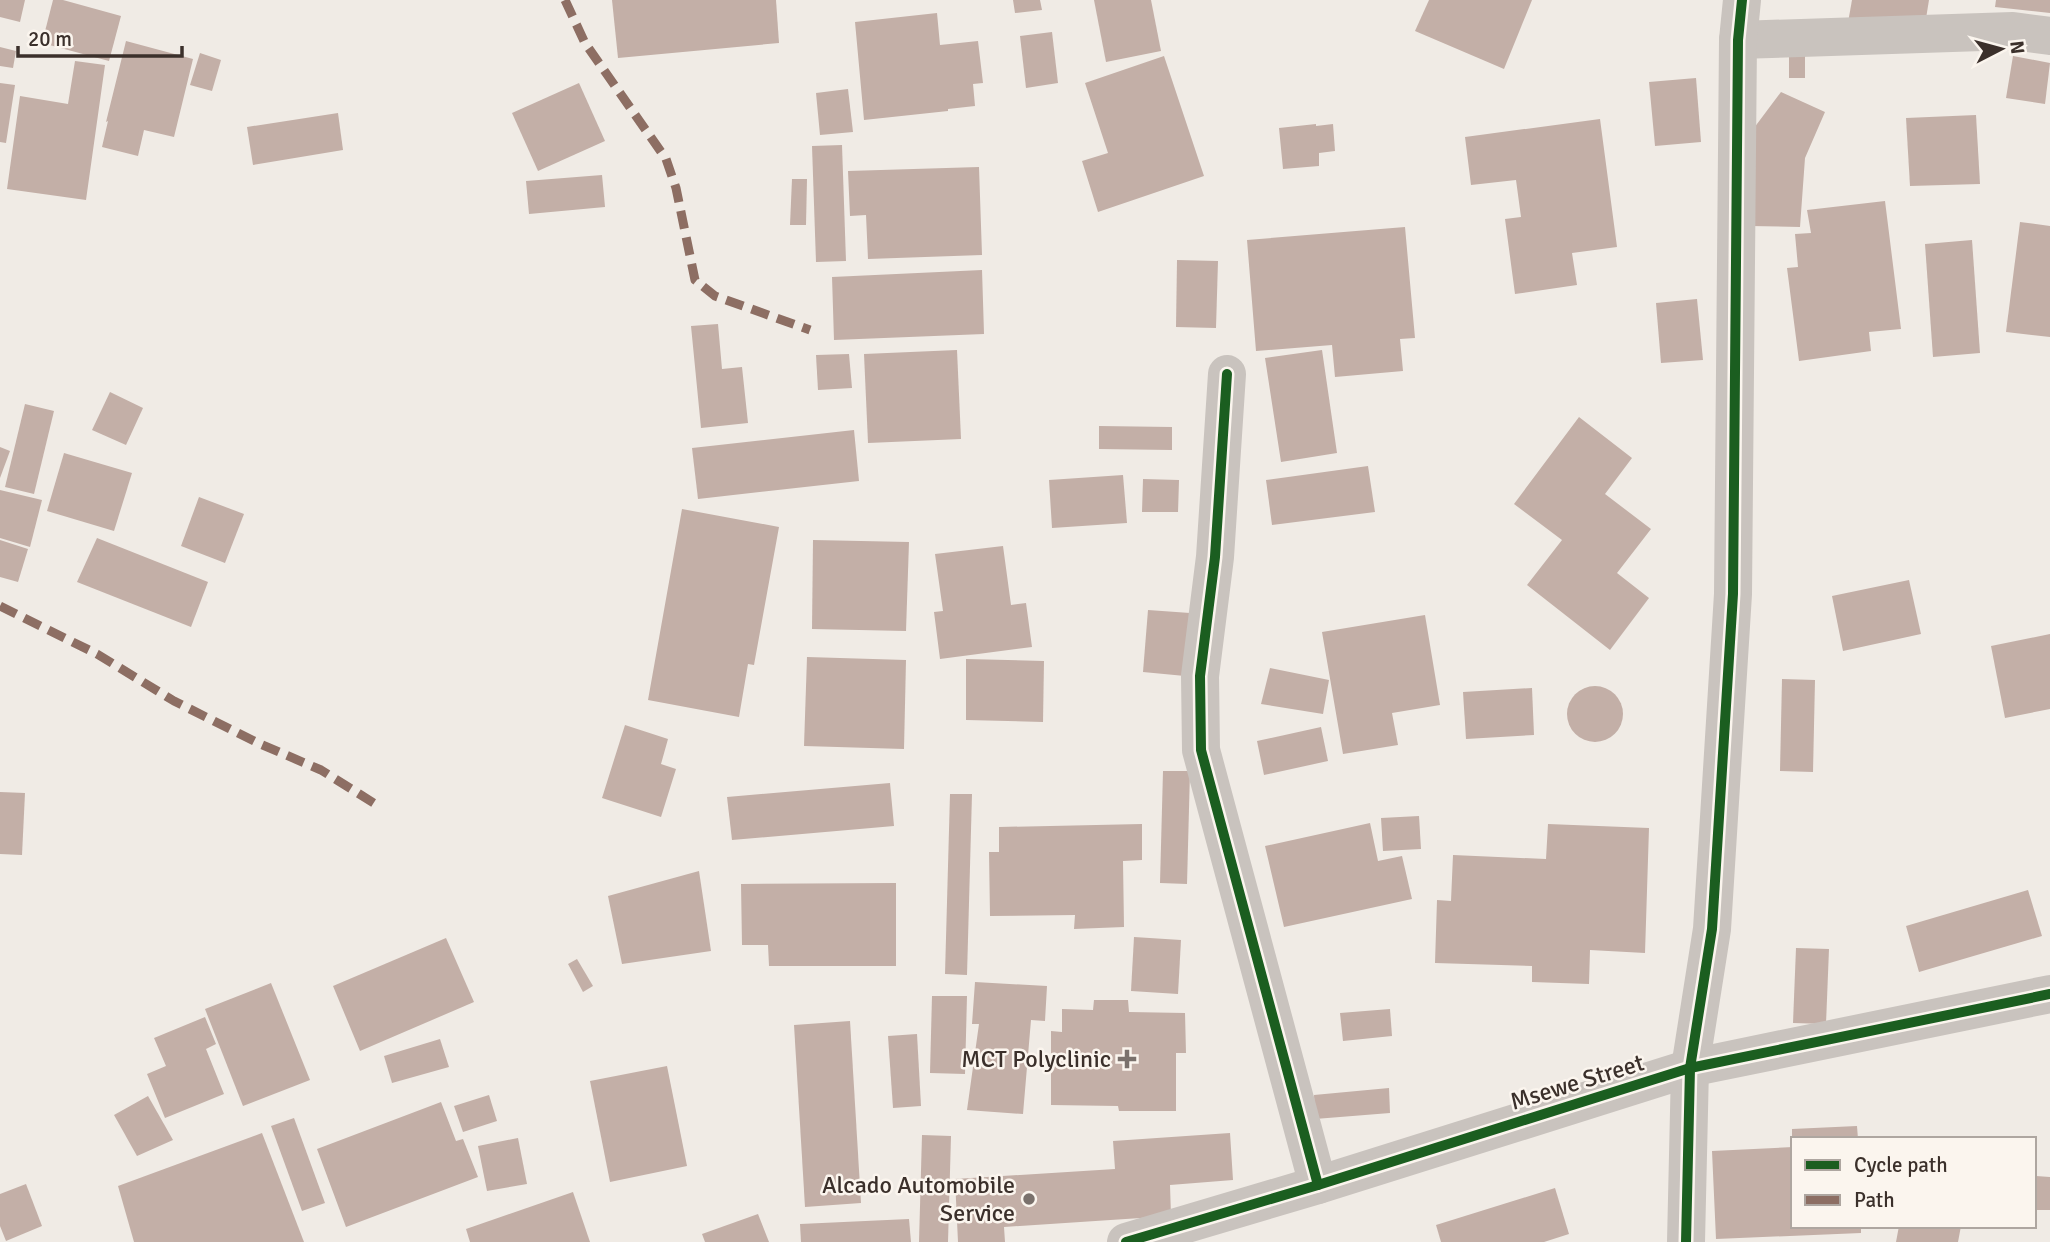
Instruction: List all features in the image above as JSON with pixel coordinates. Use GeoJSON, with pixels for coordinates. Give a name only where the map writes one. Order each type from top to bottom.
{"type":"FeatureCollection","features":[{"type":"Feature","properties":{"kind":"street"},"geometry":{"type":"LineString","coordinates":[[1686,1242],[1690,1068],[1712,929],[1733,594],[1738,40],[1742,0]]}},
{"type":"Feature","properties":{"kind":"street"},"geometry":{"type":"LineString","coordinates":[[1738,40],[2013,31],[2050,36]]}},
{"type":"Feature","properties":{"kind":"street"},"geometry":{"type":"LineString","coordinates":[[1227,374],[1215,557],[1200,676],[1201,750],[1318,1185]]}},
{"type":"Feature","properties":{"kind":"street","name":"Msewe Street"},"geometry":{"type":"LineString","coordinates":[[1126,1242],[1318,1185],[1690,1068],[2050,994]]}},
{"type":"Feature","properties":{"kind":"building"},"geometry":{"type":"Polygon","coordinates":[[[0,0],[25,0],[20,22],[0,17],[0,0]]]}},
{"type":"Feature","properties":{"kind":"building"},"geometry":{"type":"Polygon","coordinates":[[[53,0],[63,0],[121,16],[109,61],[42,43],[53,0]]]}},
{"type":"Feature","properties":{"kind":"building"},"geometry":{"type":"Polygon","coordinates":[[[612,0],[776,0],[779,43],[618,58],[612,0]]]}},
{"type":"Feature","properties":{"kind":"building"},"geometry":{"type":"Polygon","coordinates":[[[1013,0],[1040,0],[1042,10],[1015,13],[1013,0]]]}},
{"type":"Feature","properties":{"kind":"building"},"geometry":{"type":"Polygon","coordinates":[[[1094,0],[1151,0],[1161,51],[1106,62],[1094,0]]]}},
{"type":"Feature","properties":{"kind":"building"},"geometry":{"type":"Polygon","coordinates":[[[1429,0],[1532,0],[1504,69],[1415,31],[1429,0]]]}},
{"type":"Feature","properties":{"kind":"building"},"geometry":{"type":"Polygon","coordinates":[[[1852,0],[1929,0],[1922,43],[1844,45],[1852,0]]]}},
{"type":"Feature","properties":{"kind":"building"},"geometry":{"type":"Polygon","coordinates":[[[1996,0],[2050,0],[2050,13],[1995,7],[1996,0]]]}},
{"type":"Feature","properties":{"kind":"building"},"geometry":{"type":"Polygon","coordinates":[[[937,13],[940,45],[978,41],[983,83],[973,84],[975,106],[864,120],[855,22],[937,13]]]}},
{"type":"Feature","properties":{"kind":"building"},"geometry":{"type":"Polygon","coordinates":[[[1052,32],[1058,83],[1026,88],[1020,36],[1052,32]]]}},
{"type":"Feature","properties":{"kind":"building"},"geometry":{"type":"Polygon","coordinates":[[[126,41],[193,59],[174,137],[144,130],[138,156],[102,147],[126,41]]]}},
{"type":"Feature","properties":{"kind":"building"},"geometry":{"type":"Polygon","coordinates":[[[0,47],[16,51],[13,68],[0,66],[0,47]]]}},
{"type":"Feature","properties":{"kind":"building"},"geometry":{"type":"Polygon","coordinates":[[[200,53],[221,60],[212,91],[190,85],[200,53]]]}},
{"type":"Feature","properties":{"kind":"building"},"geometry":{"type":"Polygon","coordinates":[[[1789,53],[1805,53],[1805,78],[1789,78],[1789,53]]]}},
{"type":"Feature","properties":{"kind":"building"},"geometry":{"type":"Polygon","coordinates":[[[1164,56],[1204,176],[1098,212],[1082,161],[1108,153],[1085,83],[1164,56]]]}},
{"type":"Feature","properties":{"kind":"building"},"geometry":{"type":"Polygon","coordinates":[[[2013,56],[2050,63],[2045,104],[2006,98],[2013,56]]]}},
{"type":"Feature","properties":{"kind":"building"},"geometry":{"type":"Polygon","coordinates":[[[75,61],[105,65],[86,200],[7,189],[20,96],[68,104],[75,61]]]}},
{"type":"Feature","properties":{"kind":"building"},"geometry":{"type":"Polygon","coordinates":[[[1696,78],[1701,142],[1655,146],[1649,82],[1696,78]]]}},
{"type":"Feature","properties":{"kind":"building"},"geometry":{"type":"Polygon","coordinates":[[[0,83],[15,85],[6,143],[0,142],[0,83]]]}},
{"type":"Feature","properties":{"kind":"building"},"geometry":{"type":"Polygon","coordinates":[[[579,83],[605,141],[538,171],[512,113],[579,83]]]}},
{"type":"Feature","properties":{"kind":"building"},"geometry":{"type":"Polygon","coordinates":[[[848,89],[853,132],[820,135],[816,93],[848,89]]]}},
{"type":"Feature","properties":{"kind":"building"},"geometry":{"type":"Polygon","coordinates":[[[1781,92],[1825,112],[1805,158],[1800,227],[1750,226],[1754,128],[1781,92]]]}},
{"type":"Feature","properties":{"kind":"building"},"geometry":{"type":"Polygon","coordinates":[[[338,113],[343,150],[253,165],[247,127],[338,113]]]}},
{"type":"Feature","properties":{"kind":"building"},"geometry":{"type":"Polygon","coordinates":[[[1976,115],[1980,184],[1910,186],[1906,118],[1976,115]]]}},
{"type":"Feature","properties":{"kind":"building"},"geometry":{"type":"Polygon","coordinates":[[[1600,119],[1617,247],[1572,253],[1577,285],[1515,294],[1505,219],[1521,217],[1516,180],[1471,185],[1465,137],[1600,119]]]}},
{"type":"Feature","properties":{"kind":"building"},"geometry":{"type":"Polygon","coordinates":[[[1333,124],[1335,151],[1319,153],[1319,166],[1283,169],[1279,128],[1333,124]]]}},
{"type":"Feature","properties":{"kind":"building"},"geometry":{"type":"Polygon","coordinates":[[[842,145],[846,261],[816,262],[812,146],[842,145]]]}},
{"type":"Feature","properties":{"kind":"building"},"geometry":{"type":"Polygon","coordinates":[[[979,167],[982,255],[868,259],[866,215],[850,216],[848,171],[979,167]]]}},
{"type":"Feature","properties":{"kind":"building"},"geometry":{"type":"Polygon","coordinates":[[[602,175],[605,207],[529,214],[526,181],[602,175]]]}},
{"type":"Feature","properties":{"kind":"building"},"geometry":{"type":"Polygon","coordinates":[[[792,179],[807,179],[806,225],[790,225],[792,179]]]}},
{"type":"Feature","properties":{"kind":"building"},"geometry":{"type":"Polygon","coordinates":[[[1885,201],[1901,329],[1869,332],[1871,351],[1799,361],[1787,268],[1798,267],[1795,234],[1811,233],[1807,210],[1885,201]]]}},
{"type":"Feature","properties":{"kind":"building"},"geometry":{"type":"Polygon","coordinates":[[[2020,222],[2050,226],[2050,337],[2006,332],[2020,222]]]}},
{"type":"Feature","properties":{"kind":"building"},"geometry":{"type":"Polygon","coordinates":[[[1405,227],[1415,338],[1400,339],[1403,371],[1335,377],[1332,345],[1256,351],[1247,240],[1405,227]]]}},
{"type":"Feature","properties":{"kind":"building"},"geometry":{"type":"Polygon","coordinates":[[[1972,240],[1980,353],[1933,357],[1925,244],[1972,240]]]}},
{"type":"Feature","properties":{"kind":"building"},"geometry":{"type":"Polygon","coordinates":[[[1177,260],[1218,261],[1216,328],[1176,327],[1177,260]]]}},
{"type":"Feature","properties":{"kind":"building"},"geometry":{"type":"Polygon","coordinates":[[[982,270],[984,334],[834,340],[832,277],[982,270]]]}},
{"type":"Feature","properties":{"kind":"building"},"geometry":{"type":"Polygon","coordinates":[[[1697,299],[1703,360],[1661,363],[1656,303],[1697,299]]]}},
{"type":"Feature","properties":{"kind":"building"},"geometry":{"type":"Polygon","coordinates":[[[718,324],[722,369],[742,367],[748,423],[701,428],[691,326],[718,324]]]}},
{"type":"Feature","properties":{"kind":"building"},"geometry":{"type":"Polygon","coordinates":[[[957,350],[961,439],[868,443],[864,354],[957,350]]]}},
{"type":"Feature","properties":{"kind":"building"},"geometry":{"type":"Polygon","coordinates":[[[1322,350],[1337,453],[1281,462],[1265,358],[1322,350]]]}},
{"type":"Feature","properties":{"kind":"building"},"geometry":{"type":"Polygon","coordinates":[[[849,354],[852,388],[818,390],[816,355],[849,354]]]}},
{"type":"Feature","properties":{"kind":"building"},"geometry":{"type":"Polygon","coordinates":[[[110,392],[143,408],[126,445],[92,430],[110,392]]]}},
{"type":"Feature","properties":{"kind":"building"},"geometry":{"type":"Polygon","coordinates":[[[25,404],[54,411],[34,494],[5,487],[25,404]]]}},
{"type":"Feature","properties":{"kind":"building"},"geometry":{"type":"Polygon","coordinates":[[[1579,417],[1632,458],[1605,494],[1651,529],[1617,573],[1649,598],[1610,650],[1527,585],[1562,540],[1514,504],[1579,417]]]}},
{"type":"Feature","properties":{"kind":"building"},"geometry":{"type":"Polygon","coordinates":[[[1099,426],[1172,427],[1172,450],[1099,449],[1099,426]]]}},
{"type":"Feature","properties":{"kind":"building"},"geometry":{"type":"Polygon","coordinates":[[[854,430],[859,481],[698,499],[692,448],[854,430]]]}},
{"type":"Feature","properties":{"kind":"building"},"geometry":{"type":"Polygon","coordinates":[[[0,447],[10,451],[0,478],[0,447]]]}},
{"type":"Feature","properties":{"kind":"building"},"geometry":{"type":"Polygon","coordinates":[[[64,453],[132,473],[114,531],[47,511],[64,453]]]}},
{"type":"Feature","properties":{"kind":"building"},"geometry":{"type":"Polygon","coordinates":[[[1368,466],[1375,512],[1272,525],[1266,480],[1368,466]]]}},
{"type":"Feature","properties":{"kind":"building"},"geometry":{"type":"Polygon","coordinates":[[[1123,475],[1127,523],[1052,528],[1049,480],[1123,475]]]}},
{"type":"Feature","properties":{"kind":"building"},"geometry":{"type":"Polygon","coordinates":[[[1143,479],[1179,480],[1178,512],[1142,512],[1143,479]]]}},
{"type":"Feature","properties":{"kind":"building"},"geometry":{"type":"Polygon","coordinates":[[[0,490],[42,500],[30,547],[0,538],[0,490]]]}},
{"type":"Feature","properties":{"kind":"building"},"geometry":{"type":"Polygon","coordinates":[[[199,497],[244,514],[225,563],[181,546],[199,497]]]}},
{"type":"Feature","properties":{"kind":"building"},"geometry":{"type":"Polygon","coordinates":[[[682,509],[779,527],[754,665],[748,664],[739,717],[648,700],[682,509]]]}},
{"type":"Feature","properties":{"kind":"building"},"geometry":{"type":"Polygon","coordinates":[[[97,538],[208,582],[191,627],[77,582],[97,538]]]}},
{"type":"Feature","properties":{"kind":"building"},"geometry":{"type":"Polygon","coordinates":[[[0,540],[28,549],[18,582],[0,577],[0,540]]]}},
{"type":"Feature","properties":{"kind":"building"},"geometry":{"type":"Polygon","coordinates":[[[813,540],[909,542],[906,631],[812,629],[813,540]]]}},
{"type":"Feature","properties":{"kind":"building"},"geometry":{"type":"Polygon","coordinates":[[[1003,546],[1011,605],[1026,603],[1032,647],[940,659],[934,612],[943,611],[935,554],[1003,546]]]}},
{"type":"Feature","properties":{"kind":"building"},"geometry":{"type":"Polygon","coordinates":[[[1909,580],[1921,634],[1843,651],[1832,596],[1909,580]]]}},
{"type":"Feature","properties":{"kind":"building"},"geometry":{"type":"Polygon","coordinates":[[[1148,610],[1190,613],[1185,676],[1143,672],[1148,610]]]}},
{"type":"Feature","properties":{"kind":"building"},"geometry":{"type":"Polygon","coordinates":[[[1425,615],[1440,705],[1392,713],[1398,745],[1343,754],[1322,632],[1425,615]]]}},
{"type":"Feature","properties":{"kind":"building"},"geometry":{"type":"Polygon","coordinates":[[[2050,634],[2050,709],[2005,718],[1991,646],[2050,634]]]}},
{"type":"Feature","properties":{"kind":"building"},"geometry":{"type":"Polygon","coordinates":[[[807,657],[906,660],[904,749],[804,746],[807,657]]]}},
{"type":"Feature","properties":{"kind":"building"},"geometry":{"type":"Polygon","coordinates":[[[966,659],[1044,661],[1043,722],[966,720],[966,659]]]}},
{"type":"Feature","properties":{"kind":"building"},"geometry":{"type":"Polygon","coordinates":[[[1270,668],[1329,680],[1323,714],[1261,704],[1270,668]]]}},
{"type":"Feature","properties":{"kind":"building"},"geometry":{"type":"Polygon","coordinates":[[[1782,679],[1815,680],[1813,772],[1780,771],[1782,679]]]}},
{"type":"Feature","properties":{"kind":"building"},"geometry":{"type":"Polygon","coordinates":[[[1595,686],[1606,688],[1615,694],[1621,703],[1621,725],[1615,734],[1606,740],[1595,742],[1584,740],[1575,734],[1569,725],[1567,714],[1569,703],[1575,694],[1584,688],[1595,686]]]}},
{"type":"Feature","properties":{"kind":"building"},"geometry":{"type":"Polygon","coordinates":[[[1532,688],[1534,735],[1466,739],[1463,692],[1532,688]]]}},
{"type":"Feature","properties":{"kind":"building"},"geometry":{"type":"Polygon","coordinates":[[[625,725],[668,739],[661,764],[676,769],[661,817],[602,798],[625,725]]]}},
{"type":"Feature","properties":{"kind":"building"},"geometry":{"type":"Polygon","coordinates":[[[1321,727],[1328,761],[1264,775],[1257,741],[1321,727]]]}},
{"type":"Feature","properties":{"kind":"building"},"geometry":{"type":"Polygon","coordinates":[[[1163,771],[1190,771],[1187,884],[1160,883],[1163,771]]]}},
{"type":"Feature","properties":{"kind":"building"},"geometry":{"type":"Polygon","coordinates":[[[890,783],[894,826],[732,840],[727,797],[890,783]]]}},
{"type":"Feature","properties":{"kind":"building"},"geometry":{"type":"Polygon","coordinates":[[[0,792],[25,793],[22,855],[0,854],[0,792]]]}},
{"type":"Feature","properties":{"kind":"building"},"geometry":{"type":"Polygon","coordinates":[[[950,794],[972,794],[967,975],[945,974],[950,794]]]}},
{"type":"Feature","properties":{"kind":"building"},"geometry":{"type":"Polygon","coordinates":[[[1419,816],[1421,849],[1383,851],[1381,818],[1419,816]]]}},
{"type":"Feature","properties":{"kind":"building"},"geometry":{"type":"Polygon","coordinates":[[[1370,823],[1378,861],[1402,856],[1412,899],[1284,927],[1265,846],[1370,823]]]}},
{"type":"Feature","properties":{"kind":"building"},"geometry":{"type":"Polygon","coordinates":[[[1142,824],[1142,860],[1123,861],[1124,927],[1074,929],[1075,915],[990,916],[989,852],[999,852],[999,827],[1142,824]]]}},
{"type":"Feature","properties":{"kind":"building"},"geometry":{"type":"Polygon","coordinates":[[[1548,824],[1649,828],[1645,953],[1590,950],[1589,984],[1532,982],[1532,966],[1435,963],[1437,900],[1451,901],[1453,855],[1546,859],[1548,824]]]}},
{"type":"Feature","properties":{"kind":"building"},"geometry":{"type":"Polygon","coordinates":[[[699,871],[711,951],[622,964],[608,896],[699,871]]]}},
{"type":"Feature","properties":{"kind":"building"},"geometry":{"type":"Polygon","coordinates":[[[896,883],[896,966],[769,966],[768,945],[742,945],[741,884],[896,883]]]}},
{"type":"Feature","properties":{"kind":"building"},"geometry":{"type":"Polygon","coordinates":[[[2028,890],[2042,936],[1919,972],[1906,926],[2028,890]]]}},
{"type":"Feature","properties":{"kind":"building"},"geometry":{"type":"Polygon","coordinates":[[[1134,937],[1181,940],[1178,994],[1131,991],[1134,937]]]}},
{"type":"Feature","properties":{"kind":"building"},"geometry":{"type":"Polygon","coordinates":[[[446,938],[474,1002],[360,1051],[333,986],[446,938]]]}},
{"type":"Feature","properties":{"kind":"building"},"geometry":{"type":"Polygon","coordinates":[[[1796,948],[1829,949],[1826,1024],[1793,1023],[1796,948]]]}},
{"type":"Feature","properties":{"kind":"building"},"geometry":{"type":"Polygon","coordinates":[[[577,959],[593,986],[583,992],[568,964],[577,959]]]}},
{"type":"Feature","properties":{"kind":"building"},"geometry":{"type":"Polygon","coordinates":[[[975,982],[1047,986],[1045,1021],[1031,1020],[1023,1114],[967,1110],[979,1024],[972,1024],[975,982]]]}},
{"type":"Feature","properties":{"kind":"building"},"geometry":{"type":"Polygon","coordinates":[[[271,983],[310,1080],[243,1106],[205,1009],[271,983]]]}},
{"type":"Feature","properties":{"kind":"building"},"geometry":{"type":"Polygon","coordinates":[[[932,996],[967,996],[965,1074],[930,1073],[932,996]]]}},
{"type":"Feature","properties":{"kind":"building"},"geometry":{"type":"Polygon","coordinates":[[[1094,1000],[1128,1000],[1129,1012],[1185,1013],[1186,1053],[1176,1053],[1176,1111],[1119,1111],[1118,1106],[1051,1105],[1051,1031],[1062,1032],[1062,1009],[1093,1010],[1094,1000]]]}},
{"type":"Feature","properties":{"kind":"building"},"geometry":{"type":"Polygon","coordinates":[[[1390,1009],[1392,1036],[1343,1041],[1340,1013],[1390,1009]]]}},
{"type":"Feature","properties":{"kind":"building"},"geometry":{"type":"Polygon","coordinates":[[[205,1017],[216,1044],[206,1049],[224,1094],[165,1118],[147,1074],[166,1066],[154,1038],[205,1017]]]}},
{"type":"Feature","properties":{"kind":"building"},"geometry":{"type":"Polygon","coordinates":[[[850,1021],[861,1203],[805,1207],[794,1025],[850,1021]]]}},
{"type":"Feature","properties":{"kind":"building"},"geometry":{"type":"Polygon","coordinates":[[[917,1034],[921,1106],[893,1108],[888,1036],[917,1034]]]}},
{"type":"Feature","properties":{"kind":"building"},"geometry":{"type":"Polygon","coordinates":[[[440,1039],[449,1067],[392,1083],[384,1056],[440,1039]]]}},
{"type":"Feature","properties":{"kind":"building"},"geometry":{"type":"Polygon","coordinates":[[[667,1066],[687,1166],[610,1182],[590,1081],[667,1066]]]}},
{"type":"Feature","properties":{"kind":"building"},"geometry":{"type":"Polygon","coordinates":[[[1389,1088],[1390,1113],[1315,1119],[1314,1095],[1389,1088]]]}},
{"type":"Feature","properties":{"kind":"building"},"geometry":{"type":"Polygon","coordinates":[[[489,1095],[497,1121],[463,1132],[454,1106],[489,1095]]]}},
{"type":"Feature","properties":{"kind":"building"},"geometry":{"type":"Polygon","coordinates":[[[148,1096],[173,1140],[137,1156],[114,1115],[148,1096]]]}},
{"type":"Feature","properties":{"kind":"building"},"geometry":{"type":"Polygon","coordinates":[[[441,1102],[456,1141],[463,1139],[478,1177],[346,1227],[317,1149],[441,1102]]]}},
{"type":"Feature","properties":{"kind":"building"},"geometry":{"type":"Polygon","coordinates":[[[294,1118],[325,1203],[302,1211],[271,1126],[294,1118]]]}},
{"type":"Feature","properties":{"kind":"building"},"geometry":{"type":"Polygon","coordinates":[[[1857,1126],[1858,1137],[1792,1137],[1792,1129],[1857,1126]]]}},
{"type":"Feature","properties":{"kind":"building"},"geometry":{"type":"Polygon","coordinates":[[[262,1133],[304,1242],[134,1242],[118,1186],[262,1133]]]}},
{"type":"Feature","properties":{"kind":"building"},"geometry":{"type":"Polygon","coordinates":[[[1230,1133],[1233,1180],[1170,1185],[1171,1216],[1004,1227],[1005,1242],[958,1242],[955,1179],[1115,1169],[1113,1141],[1230,1133]]]}},
{"type":"Feature","properties":{"kind":"building"},"geometry":{"type":"Polygon","coordinates":[[[922,1135],[951,1136],[948,1242],[919,1242],[922,1135]]]}},
{"type":"Feature","properties":{"kind":"building"},"geometry":{"type":"Polygon","coordinates":[[[518,1138],[527,1184],[487,1191],[478,1146],[518,1138]]]}},
{"type":"Feature","properties":{"kind":"building"},"geometry":{"type":"Polygon","coordinates":[[[1791,1147],[1791,1228],[1861,1228],[1861,1233],[1716,1239],[1712,1151],[1791,1147]]]}},
{"type":"Feature","properties":{"kind":"building"},"geometry":{"type":"Polygon","coordinates":[[[2036,1176],[2050,1177],[2050,1210],[2036,1210],[2036,1176]]]}},
{"type":"Feature","properties":{"kind":"building"},"geometry":{"type":"Polygon","coordinates":[[[26,1184],[42,1226],[6,1241],[0,1226],[0,1194],[26,1184]]]}},
{"type":"Feature","properties":{"kind":"building"},"geometry":{"type":"Polygon","coordinates":[[[1555,1188],[1569,1234],[1544,1242],[1441,1242],[1436,1225],[1555,1188]]]}},
{"type":"Feature","properties":{"kind":"building"},"geometry":{"type":"Polygon","coordinates":[[[573,1192],[590,1242],[470,1242],[466,1229],[573,1192]]]}},
{"type":"Feature","properties":{"kind":"building"},"geometry":{"type":"Polygon","coordinates":[[[758,1214],[769,1242],[705,1242],[702,1234],[758,1214]]]}},
{"type":"Feature","properties":{"kind":"building"},"geometry":{"type":"Polygon","coordinates":[[[909,1219],[911,1242],[801,1242],[800,1224],[909,1219]]]}},
{"type":"Feature","properties":{"kind":"building"},"geometry":{"type":"Polygon","coordinates":[[[1899,1228],[1961,1228],[1958,1242],[1896,1242],[1899,1228]]]}},
{"type":"Feature","properties":{"kind":"marked path"},"geometry":{"type":"LineString","coordinates":[[565,0],[585,43],[666,159],[676,188],[695,280],[715,296],[810,330]]}},
{"type":"Feature","properties":{"kind":"marked path"},"geometry":{"type":"LineString","coordinates":[[0,606],[97,654],[174,701],[258,743],[321,770],[380,807]]}},
{"type":"Feature","properties":{"kind":"cycle path"},"geometry":{"type":"LineString","coordinates":[[1686,1242],[1690,1068],[1712,929],[1733,594],[1738,40],[1742,0]]}},
{"type":"Feature","properties":{"kind":"cycle path"},"geometry":{"type":"LineString","coordinates":[[1227,374],[1215,557],[1200,676],[1201,750],[1318,1185]]}},
{"type":"Feature","properties":{"kind":"cycle path"},"geometry":{"type":"LineString","coordinates":[[1126,1242],[1318,1185],[1690,1068],[2050,994]]}},
{"type":"Feature","properties":{"kind":"place","name":"MCT Polyclinic"},"geometry":{"type":"Point","coordinates":[1127,1059]}},
{"type":"Feature","properties":{"kind":"place","name":"Alcado Automobile Service"},"geometry":{"type":"Point","coordinates":[1029,1199]}}]}
